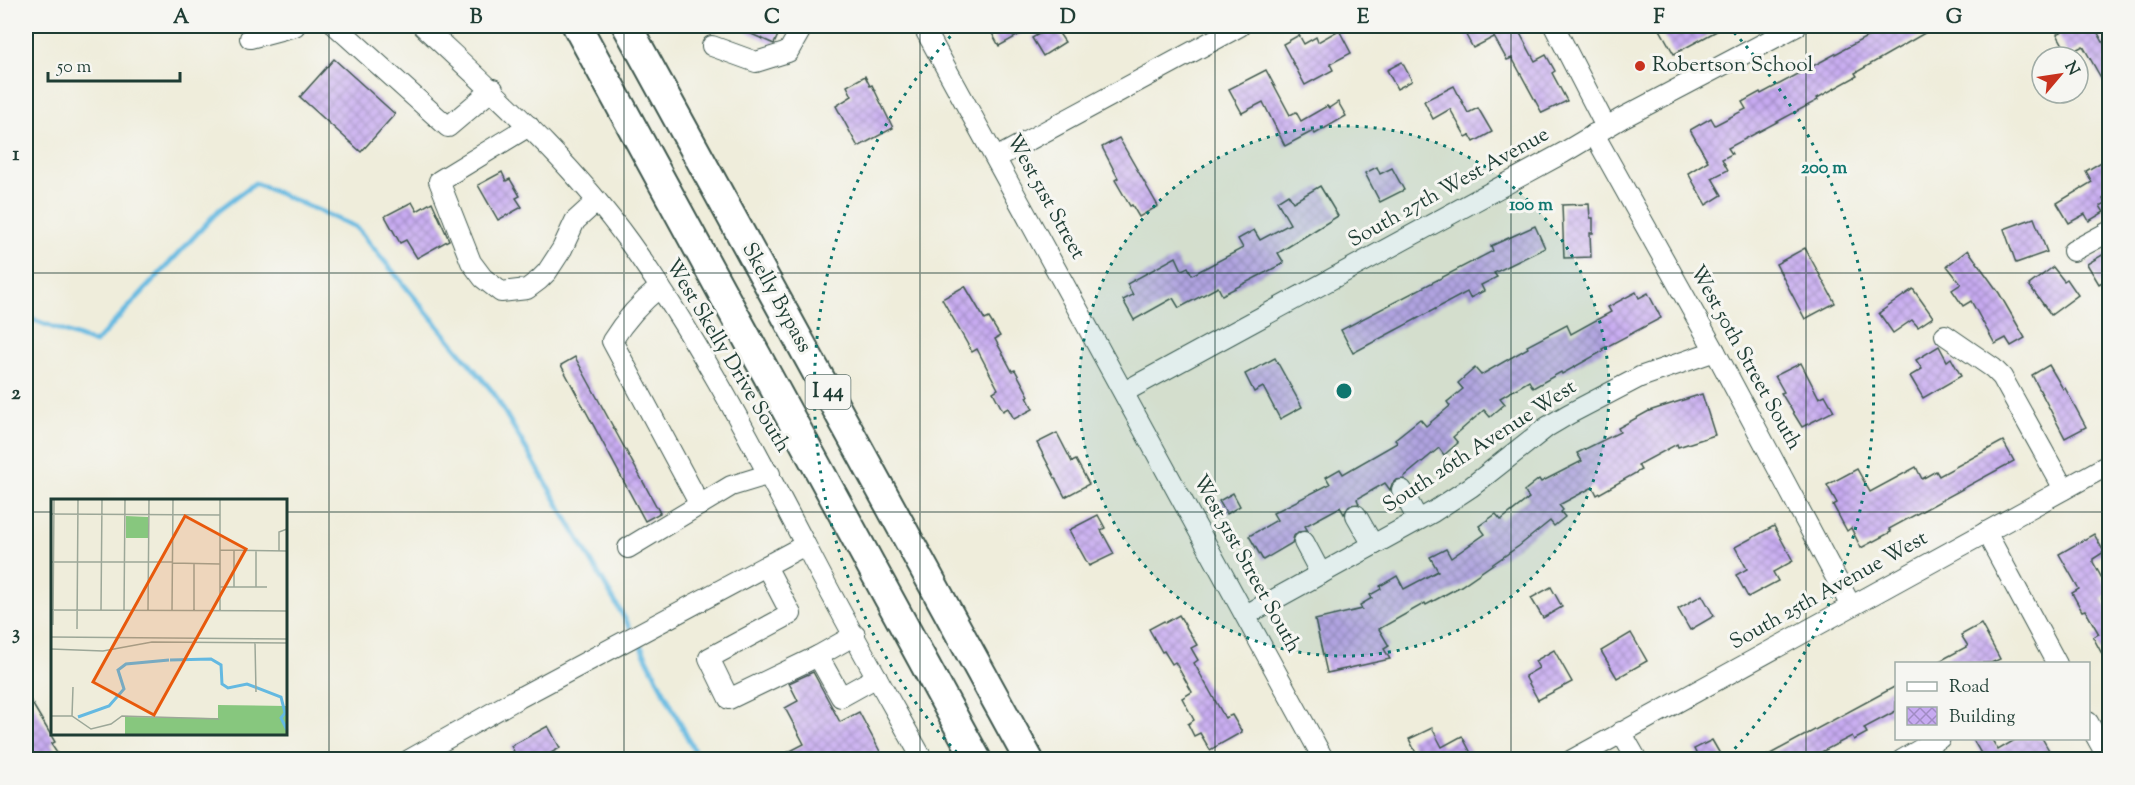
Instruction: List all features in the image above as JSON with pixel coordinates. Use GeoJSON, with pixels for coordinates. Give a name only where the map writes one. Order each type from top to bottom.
{"type":"FeatureCollection","features":[{"type":"Feature","properties":{"kind":"highway"},"geometry":{"type":"LineString","coordinates":[[556,26],[669,194]]}},
{"type":"Feature","properties":{"kind":"highway","name":"Skelly Bypass"},"geometry":{"type":"LineString","coordinates":[[577,26],[977,759]]}},
{"type":"Feature","properties":{"kind":"highway","name":"Skelly Bypass"},"geometry":{"type":"LineString","coordinates":[[627,26],[1029,759]]}},
{"type":"Feature","properties":{"kind":"street"},"geometry":{"type":"LineString","coordinates":[[250,38],[294,26]]}},
{"type":"Feature","properties":{"kind":"street"},"geometry":{"type":"LineString","coordinates":[[336,26],[448,127],[493,89]]}},
{"type":"Feature","properties":{"kind":"street","name":"West Skelly Drive South"},"geometry":{"type":"LineString","coordinates":[[423,26],[493,89],[529,126],[597,201],[660,287],[712,369],[770,474],[805,545],[919,758]]}},
{"type":"Feature","properties":{"kind":"street"},"geometry":{"type":"LineString","coordinates":[[712,45],[756,62],[788,52],[803,26]]}},
{"type":"Feature","properties":{"kind":"street","name":"West 51st Street"},"geometry":{"type":"LineString","coordinates":[[923,26],[1124,392]]}},
{"type":"Feature","properties":{"kind":"street"},"geometry":{"type":"LineString","coordinates":[[996,158],[1240,26]]}},
{"type":"Feature","properties":{"kind":"street","name":"West 50th Street South"},"geometry":{"type":"LineString","coordinates":[[1554,26],[1600,131],[1851,606]]}},
{"type":"Feature","properties":{"kind":"street","name":"South 27th West Avenue"},"geometry":{"type":"LineString","coordinates":[[1124,392],[1600,131],[1797,26]]}},
{"type":"Feature","properties":{"kind":"street"},"geometry":{"type":"LineString","coordinates":[[529,126],[439,180],[471,262],[483,278],[501,292],[527,289],[547,272],[562,249],[575,221],[597,201]]}},
{"type":"Feature","properties":{"kind":"street"},"geometry":{"type":"LineString","coordinates":[[2073,251],[2109,231]]}},
{"type":"Feature","properties":{"kind":"street"},"geometry":{"type":"LineString","coordinates":[[660,287],[643,300],[626,318],[612,341],[700,505]]}},
{"type":"Feature","properties":{"kind":"street"},"geometry":{"type":"LineString","coordinates":[[1946,335],[1993,368],[2002,377],[2064,489]]}},
{"type":"Feature","properties":{"kind":"street","name":"South 26th Avenue West"},"geometry":{"type":"LineString","coordinates":[[1246,615],[1418,520],[1472,487],[1547,427],[1569,414],[1640,377],[1715,351]]}},
{"type":"Feature","properties":{"kind":"street","name":"West 51st Street South"},"geometry":{"type":"LineString","coordinates":[[1124,392],[1324,759]]}},
{"type":"Feature","properties":{"kind":"street","name":"South 25th Avenue West"},"geometry":{"type":"LineString","coordinates":[[1572,759],[2064,489],[2107,470]]}},
{"type":"Feature","properties":{"kind":"street"},"geometry":{"type":"LineString","coordinates":[[628,548],[731,486],[770,474]]}},
{"type":"Feature","properties":{"kind":"street"},"geometry":{"type":"LineString","coordinates":[[1402,490],[1418,520]]}},
{"type":"Feature","properties":{"kind":"street"},"geometry":{"type":"LineString","coordinates":[[1356,515],[1373,545]]}},
{"type":"Feature","properties":{"kind":"street"},"geometry":{"type":"LineString","coordinates":[[1986,532],[2056,662]]}},
{"type":"Feature","properties":{"kind":"street"},"geometry":{"type":"LineString","coordinates":[[1304,542],[1321,574]]}},
{"type":"Feature","properties":{"kind":"street"},"geometry":{"type":"LineString","coordinates":[[409,759],[805,545]]}},
{"type":"Feature","properties":{"kind":"street"},"geometry":{"type":"LineString","coordinates":[[766,566],[791,614],[709,658],[729,699],[818,656],[855,635]]}},
{"type":"Feature","properties":{"kind":"street"},"geometry":{"type":"LineString","coordinates":[[818,656],[841,697],[877,676]]}},
{"type":"Feature","properties":{"kind":"street"},"geometry":{"type":"LineString","coordinates":[[2090,726],[2109,759]]}},
{"type":"Feature","properties":{"kind":"street"},"geometry":{"type":"LineString","coordinates":[[1621,732],[1637,759]]}},
{"type":"Feature","properties":{"kind":"street"},"geometry":{"type":"LineString","coordinates":[[1902,759],[1936,740]]}},
{"type":"Feature","properties":{"kind":"building"},"geometry":{"type":"Polygon","coordinates":[[[733,26],[782,26],[774,44],[733,26]]]}},
{"type":"Feature","properties":{"kind":"building"},"geometry":{"type":"Polygon","coordinates":[[[988,26],[1035,26],[999,46],[988,26]]]}},
{"type":"Feature","properties":{"kind":"building"},"geometry":{"type":"Polygon","coordinates":[[[1052,26],[1065,42],[1043,56],[1032,38],[1052,26]]]}},
{"type":"Feature","properties":{"kind":"building"},"geometry":{"type":"Polygon","coordinates":[[[1461,26],[1516,26],[1535,61],[1546,55],[1555,71],[1552,73],[1567,101],[1542,113],[1512,58],[1507,60],[1494,37],[1473,48],[1461,26]]]}},
{"type":"Feature","properties":{"kind":"building"},"geometry":{"type":"Polygon","coordinates":[[[1658,26],[1726,26],[1674,54],[1658,26]]]}},
{"type":"Feature","properties":{"kind":"building"},"geometry":{"type":"Polygon","coordinates":[[[1887,26],[1937,26],[1855,73],[1857,76],[1817,98],[1818,100],[1728,148],[1732,154],[1722,159],[1728,170],[1712,178],[1722,195],[1706,205],[1688,173],[1708,161],[1690,130],[1711,118],[1715,125],[1746,109],[1742,102],[1887,26]]]}},
{"type":"Feature","properties":{"kind":"building"},"geometry":{"type":"Polygon","coordinates":[[[2073,26],[2094,26],[2109,53],[2109,92],[2090,58],[2090,45],[2063,45],[2057,34],[2073,26]]]}},
{"type":"Feature","properties":{"kind":"building"},"geometry":{"type":"Polygon","coordinates":[[[1339,30],[1351,53],[1330,64],[1333,70],[1305,85],[1283,44],[1299,35],[1304,44],[1316,37],[1318,42],[1339,30]]]}},
{"type":"Feature","properties":{"kind":"building"},"geometry":{"type":"Polygon","coordinates":[[[334,59],[395,114],[361,152],[300,97],[334,59]]]}},
{"type":"Feature","properties":{"kind":"building"},"geometry":{"type":"Polygon","coordinates":[[[1402,62],[1412,81],[1397,89],[1387,70],[1402,62]]]}},
{"type":"Feature","properties":{"kind":"building"},"geometry":{"type":"Polygon","coordinates":[[[1266,70],[1290,115],[1296,112],[1301,121],[1338,102],[1346,116],[1315,134],[1313,131],[1285,146],[1263,102],[1242,113],[1229,89],[1266,70]]]}},
{"type":"Feature","properties":{"kind":"building"},"geometry":{"type":"Polygon","coordinates":[[[865,76],[870,86],[872,85],[893,128],[858,147],[836,106],[852,96],[847,86],[865,76]]]}},
{"type":"Feature","properties":{"kind":"building"},"geometry":{"type":"Polygon","coordinates":[[[1454,86],[1468,113],[1478,108],[1492,132],[1474,142],[1470,135],[1466,137],[1450,109],[1433,119],[1424,101],[1454,86]]]}},
{"type":"Feature","properties":{"kind":"building"},"geometry":{"type":"Polygon","coordinates":[[[1119,138],[1158,206],[1139,217],[1115,180],[1118,178],[1102,147],[1119,138]]]}},
{"type":"Feature","properties":{"kind":"building"},"geometry":{"type":"Polygon","coordinates":[[[2103,161],[2109,172],[2109,196],[2103,199],[2106,203],[2100,206],[2104,212],[2089,221],[2085,214],[2069,223],[2057,203],[2092,182],[2086,171],[2103,161]]]}},
{"type":"Feature","properties":{"kind":"building"},"geometry":{"type":"Polygon","coordinates":[[[1377,167],[1380,174],[1392,168],[1404,190],[1380,202],[1365,173],[1377,167]]]}},
{"type":"Feature","properties":{"kind":"building"},"geometry":{"type":"Polygon","coordinates":[[[502,172],[506,181],[510,179],[520,196],[516,198],[522,207],[498,220],[478,185],[502,172]]]}},
{"type":"Feature","properties":{"kind":"building"},"geometry":{"type":"Polygon","coordinates":[[[1320,186],[1338,216],[1278,253],[1284,263],[1222,295],[1218,287],[1179,308],[1173,298],[1134,320],[1123,300],[1133,295],[1127,284],[1176,257],[1182,270],[1188,267],[1192,275],[1243,248],[1238,239],[1254,230],[1260,240],[1290,224],[1277,201],[1288,194],[1293,202],[1320,186]]]}},
{"type":"Feature","properties":{"kind":"building"},"geometry":{"type":"Polygon","coordinates":[[[412,202],[417,211],[432,202],[449,240],[417,258],[406,240],[400,243],[385,216],[412,202]]]}},
{"type":"Feature","properties":{"kind":"building"},"geometry":{"type":"Polygon","coordinates":[[[1589,204],[1590,218],[1593,218],[1593,233],[1590,233],[1591,257],[1564,258],[1562,205],[1589,204]]]}},
{"type":"Feature","properties":{"kind":"building"},"geometry":{"type":"Polygon","coordinates":[[[2034,218],[2047,252],[2016,263],[2004,229],[2034,218]]]}},
{"type":"Feature","properties":{"kind":"building"},"geometry":{"type":"Polygon","coordinates":[[[1535,226],[1545,248],[1494,273],[1497,277],[1481,285],[1484,291],[1470,298],[1467,292],[1353,353],[1341,330],[1493,251],[1491,246],[1535,226]]]}},
{"type":"Feature","properties":{"kind":"building"},"geometry":{"type":"Polygon","coordinates":[[[1805,248],[1835,303],[1805,319],[1776,264],[1805,248]]]}},
{"type":"Feature","properties":{"kind":"building"},"geometry":{"type":"Polygon","coordinates":[[[1968,250],[1999,293],[2025,338],[2011,346],[2006,338],[1995,344],[1971,301],[1963,306],[1952,290],[1961,284],[1947,266],[1968,250]]]}},
{"type":"Feature","properties":{"kind":"building"},"geometry":{"type":"Polygon","coordinates":[[[2109,251],[2109,278],[2099,284],[2087,264],[2109,251]]]}},
{"type":"Feature","properties":{"kind":"building"},"geometry":{"type":"Polygon","coordinates":[[[2053,267],[2064,281],[2067,279],[2078,295],[2051,315],[2029,285],[2053,267]]]}},
{"type":"Feature","properties":{"kind":"building"},"geometry":{"type":"Polygon","coordinates":[[[965,286],[985,320],[989,318],[1000,336],[995,339],[1029,396],[1027,397],[1033,409],[1014,419],[1008,408],[1003,411],[993,392],[998,389],[977,349],[972,352],[942,299],[965,286]]]}},
{"type":"Feature","properties":{"kind":"building"},"geometry":{"type":"Polygon","coordinates":[[[1913,289],[1933,317],[1918,327],[1912,320],[1893,333],[1879,313],[1913,289]]]}},
{"type":"Feature","properties":{"kind":"building"},"geometry":{"type":"Polygon","coordinates":[[[1636,292],[1639,298],[1648,293],[1661,318],[1602,349],[1603,351],[1562,374],[1561,372],[1533,388],[1529,381],[1500,398],[1505,404],[1490,417],[1484,410],[1453,437],[1458,443],[1444,455],[1439,448],[1404,477],[1405,479],[1396,480],[1390,490],[1385,483],[1357,499],[1359,504],[1350,505],[1344,514],[1340,507],[1305,526],[1308,531],[1298,532],[1292,543],[1263,560],[1249,536],[1277,520],[1273,513],[1330,484],[1326,477],[1340,469],[1343,474],[1397,443],[1395,439],[1420,419],[1426,426],[1450,406],[1447,402],[1463,389],[1458,383],[1475,368],[1481,375],[1528,348],[1527,346],[1567,325],[1571,334],[1611,312],[1608,307],[1636,292]]]}},
{"type":"Feature","properties":{"kind":"building"},"geometry":{"type":"Polygon","coordinates":[[[1939,346],[1947,361],[1951,358],[1961,376],[1923,398],[1910,376],[1922,369],[1916,360],[1939,346]]]}},
{"type":"Feature","properties":{"kind":"building"},"geometry":{"type":"Polygon","coordinates":[[[575,357],[660,513],[645,521],[561,365],[575,357]]]}},
{"type":"Feature","properties":{"kind":"building"},"geometry":{"type":"Polygon","coordinates":[[[1275,358],[1302,407],[1280,419],[1263,387],[1254,392],[1245,374],[1275,358]]]}},
{"type":"Feature","properties":{"kind":"building"},"geometry":{"type":"Polygon","coordinates":[[[1801,363],[1819,398],[1825,395],[1834,411],[1802,427],[1781,393],[1784,392],[1775,376],[1801,363]]]}},
{"type":"Feature","properties":{"kind":"building"},"geometry":{"type":"Polygon","coordinates":[[[2049,365],[2063,389],[2065,388],[2086,427],[2065,438],[2032,375],[2049,365]]]}},
{"type":"Feature","properties":{"kind":"building"},"geometry":{"type":"Polygon","coordinates":[[[1702,394],[1715,435],[1678,447],[1677,444],[1638,465],[1641,470],[1597,495],[1593,487],[1559,505],[1565,517],[1554,526],[1550,521],[1519,546],[1461,586],[1379,629],[1389,646],[1384,649],[1390,659],[1327,673],[1315,620],[1362,609],[1360,605],[1372,598],[1370,595],[1397,576],[1404,589],[1438,571],[1430,557],[1446,549],[1451,558],[1485,534],[1479,526],[1496,514],[1501,520],[1529,498],[1524,491],[1539,479],[1541,482],[1582,461],[1577,453],[1620,432],[1618,428],[1649,411],[1702,394]]]}},
{"type":"Feature","properties":{"kind":"building"},"geometry":{"type":"Polygon","coordinates":[[[1057,433],[1072,462],[1076,460],[1089,484],[1065,497],[1037,443],[1057,433]]]}},
{"type":"Feature","properties":{"kind":"building"},"geometry":{"type":"Polygon","coordinates":[[[2003,441],[2014,461],[1889,529],[1891,532],[1861,548],[1851,528],[1847,531],[1833,505],[1837,503],[1827,485],[1857,469],[1870,492],[1916,467],[1922,479],[1936,471],[1939,476],[2003,441]]]}},
{"type":"Feature","properties":{"kind":"building"},"geometry":{"type":"Polygon","coordinates":[[[1233,493],[1240,506],[1227,514],[1219,501],[1233,493]]]}},
{"type":"Feature","properties":{"kind":"building"},"geometry":{"type":"Polygon","coordinates":[[[1098,515],[1105,528],[1101,530],[1114,554],[1089,566],[1069,530],[1098,515]]]}},
{"type":"Feature","properties":{"kind":"building"},"geometry":{"type":"Polygon","coordinates":[[[1774,526],[1793,561],[1773,572],[1778,581],[1748,597],[1736,575],[1747,569],[1735,547],[1774,526]]]}},
{"type":"Feature","properties":{"kind":"building"},"geometry":{"type":"Polygon","coordinates":[[[2094,534],[2104,552],[2093,559],[2093,562],[2109,591],[2109,594],[2102,598],[2109,611],[2109,667],[2093,637],[2099,634],[2072,593],[2079,589],[2059,554],[2094,534]]]}},
{"type":"Feature","properties":{"kind":"building"},"geometry":{"type":"Polygon","coordinates":[[[1551,587],[1562,607],[1543,618],[1531,598],[1551,587]]]}},
{"type":"Feature","properties":{"kind":"building"},"geometry":{"type":"Polygon","coordinates":[[[1702,595],[1714,616],[1690,630],[1678,609],[1702,595]]]}},
{"type":"Feature","properties":{"kind":"building"},"geometry":{"type":"Polygon","coordinates":[[[1179,615],[1197,645],[1191,648],[1198,660],[1194,663],[1225,718],[1232,715],[1242,732],[1210,750],[1200,733],[1194,736],[1188,724],[1194,720],[1182,698],[1192,692],[1175,662],[1172,664],[1164,651],[1162,652],[1149,629],[1179,615]]]}},
{"type":"Feature","properties":{"kind":"building"},"geometry":{"type":"Polygon","coordinates":[[[1981,624],[2000,659],[1993,662],[1938,662],[1968,646],[1961,635],[1981,624]]]}},
{"type":"Feature","properties":{"kind":"building"},"geometry":{"type":"Polygon","coordinates":[[[1631,633],[1647,661],[1617,678],[1601,651],[1631,633]]]}},
{"type":"Feature","properties":{"kind":"building"},"geometry":{"type":"Polygon","coordinates":[[[1554,650],[1572,682],[1538,700],[1525,676],[1539,668],[1535,661],[1554,650]]]}},
{"type":"Feature","properties":{"kind":"building"},"geometry":{"type":"Polygon","coordinates":[[[813,672],[840,722],[859,712],[884,759],[775,759],[804,744],[785,708],[798,701],[789,683],[813,672]]]}},
{"type":"Feature","properties":{"kind":"building"},"geometry":{"type":"Polygon","coordinates":[[[1895,687],[1895,712],[1864,728],[1867,733],[1854,740],[1852,736],[1808,759],[1761,759],[1895,687]]]}},
{"type":"Feature","properties":{"kind":"building"},"geometry":{"type":"Polygon","coordinates":[[[26,693],[55,742],[51,744],[57,753],[47,759],[26,759],[26,693]]]}},
{"type":"Feature","properties":{"kind":"building"},"geometry":{"type":"Polygon","coordinates":[[[548,726],[560,748],[540,759],[518,759],[511,746],[548,726]]]}},
{"type":"Feature","properties":{"kind":"building"},"geometry":{"type":"Polygon","coordinates":[[[1432,728],[1442,747],[1462,736],[1472,755],[1464,759],[1419,759],[1409,739],[1432,728]]]}},
{"type":"Feature","properties":{"kind":"building"},"geometry":{"type":"Polygon","coordinates":[[[1712,740],[1723,759],[1699,759],[1694,749],[1712,740]]]}},
{"type":"Feature","properties":{"kind":"building"},"geometry":{"type":"Polygon","coordinates":[[[1973,740],[1992,740],[1998,750],[2015,740],[2043,740],[2054,759],[1979,759],[1983,757],[1973,740]]]}},
{"type":"Feature","properties":{"kind":"waterway"},"geometry":{"type":"LineString","coordinates":[[26,317],[95,343],[219,210],[255,183],[356,227],[493,392],[629,626]]}},
{"type":"Feature","properties":{"kind":"waterway"},"geometry":{"type":"LineString","coordinates":[[639,643],[699,760]]}},
{"type":"Feature","properties":{"kind":"place","name":"Robertson School"},"geometry":{"type":"Point","coordinates":[1640,66]}}]}
